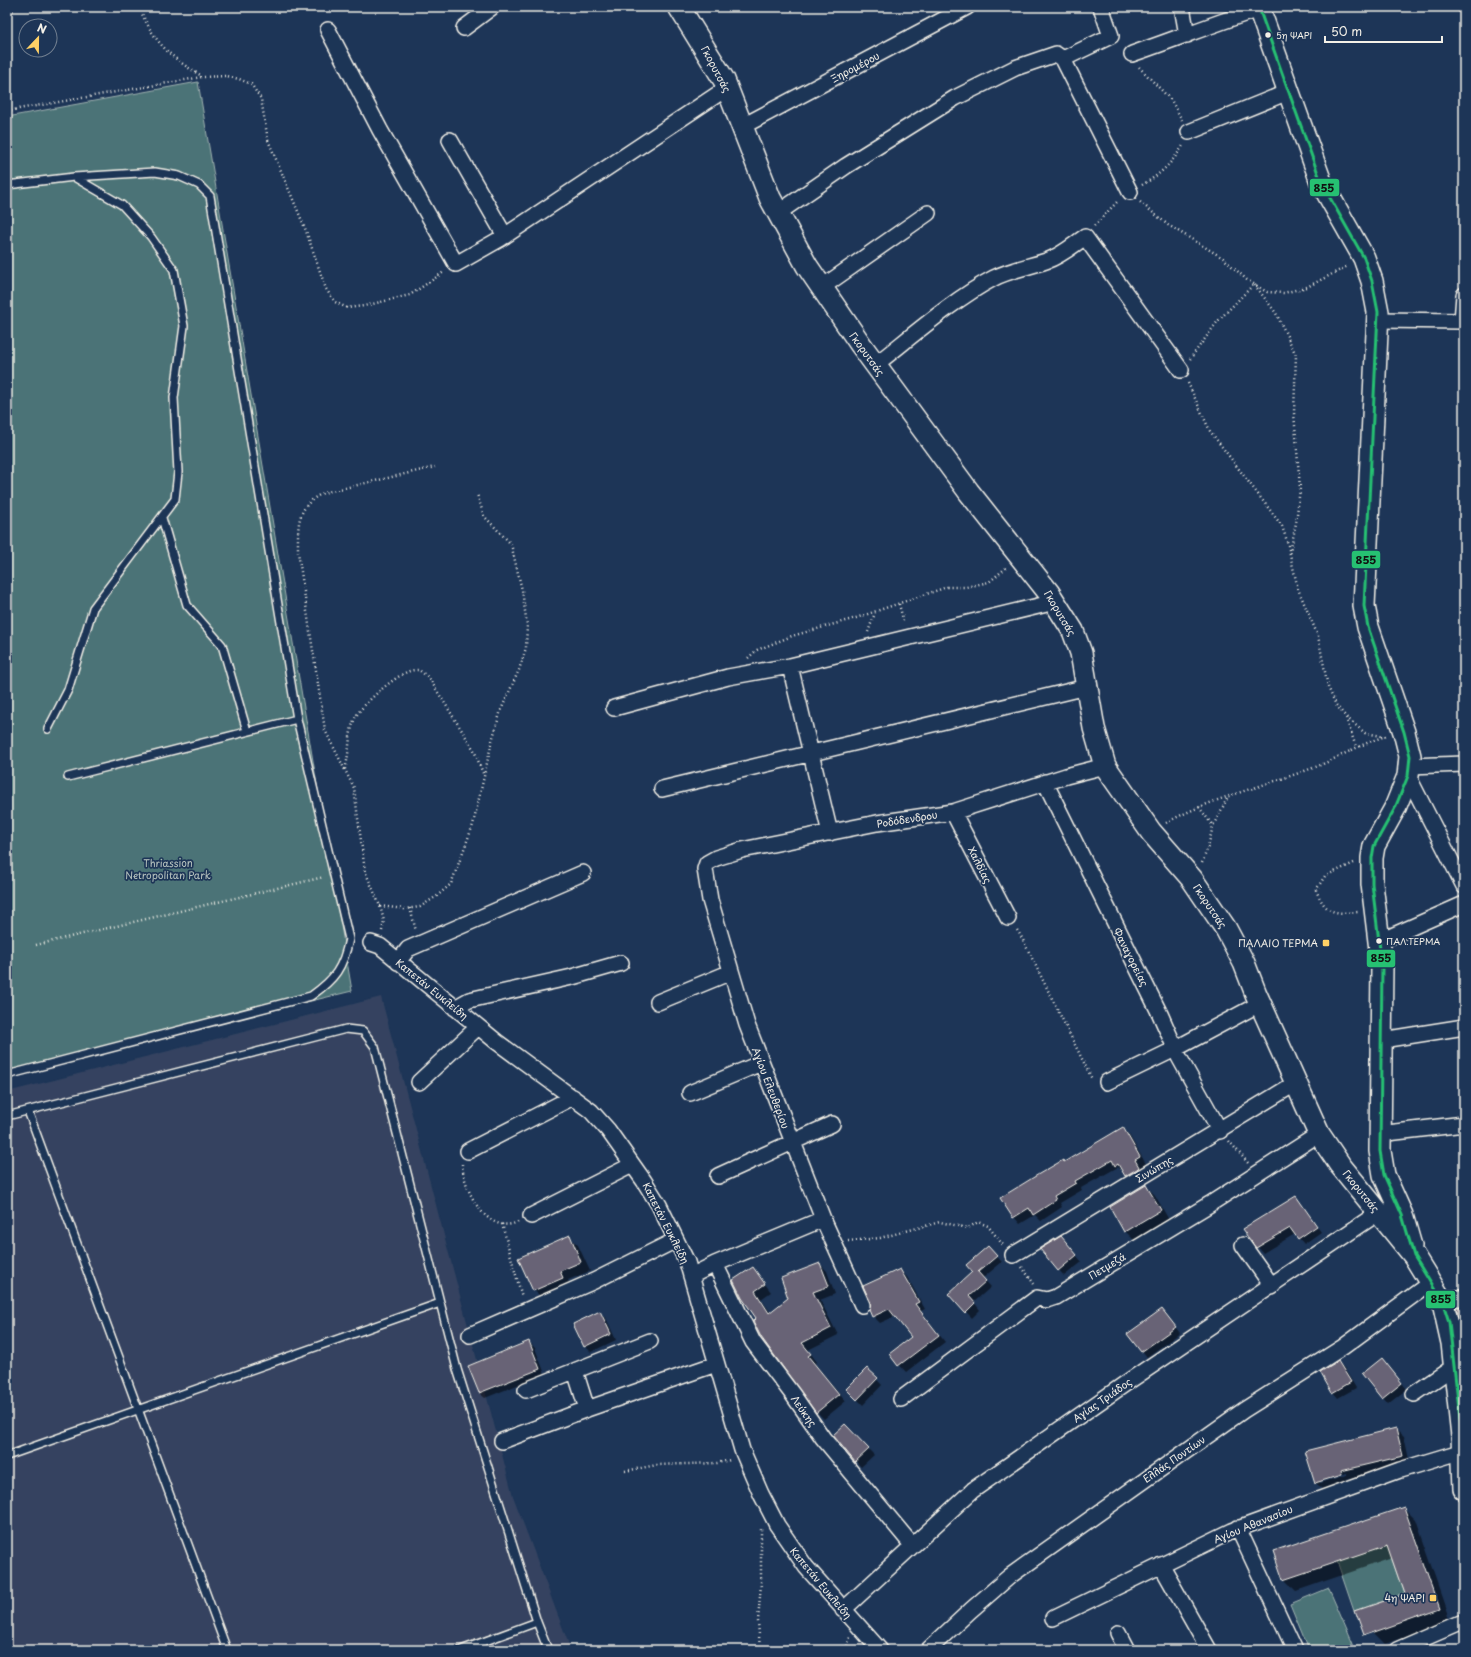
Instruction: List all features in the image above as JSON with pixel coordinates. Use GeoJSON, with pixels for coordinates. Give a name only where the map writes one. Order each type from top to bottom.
{"type":"FeatureCollection","features":[{"type":"Feature","properties":{"kind":"main road","name":"Γκορυτσάς"},"geometry":{"type":"LineString","coordinates":[[679,7],[701,41],[728,88],[778,213],[807,266],[875,365],[969,492],[1055,602],[1073,631],[1081,653],[1094,728],[1105,766],[1151,832],[1192,879],[1226,930],[1244,963],[1319,1134],[1340,1165],[1414,1256]]}},
{"type":"Feature","properties":{"kind":"main road"},"geometry":{"type":"LineString","coordinates":[[1262,7],[1261,14],[1321,182],[1364,258],[1374,288],[1378,312],[1364,606],[1368,627],[1408,744],[1410,756],[1408,771],[1395,808],[1374,846],[1372,858],[1375,912],[1382,966],[1382,1040],[1379,1079],[1380,1151],[1384,1175],[1402,1215],[1414,1256],[1435,1290],[1449,1322],[1459,1366],[1464,1489]]}},
{"type":"Feature","properties":{"kind":"street"},"geometry":{"type":"LineString","coordinates":[[464,28],[492,7]]}},
{"type":"Feature","properties":{"kind":"street","name":"Ξηρομέρου"},"geometry":{"type":"LineString","coordinates":[[743,126],[967,7]]}},
{"type":"Feature","properties":{"kind":"street"},"geometry":{"type":"LineString","coordinates":[[1063,60],[1111,36],[1101,7]]}},
{"type":"Feature","properties":{"kind":"street"},"geometry":{"type":"LineString","coordinates":[[1182,7],[1187,35]]}},
{"type":"Feature","properties":{"kind":"street"},"geometry":{"type":"LineString","coordinates":[[1132,54],[1187,35],[1221,20],[1262,7]]}},
{"type":"Feature","properties":{"kind":"street"},"geometry":{"type":"LineString","coordinates":[[328,30],[380,130],[456,264],[505,236],[728,88]]}},
{"type":"Feature","properties":{"kind":"street"},"geometry":{"type":"LineString","coordinates":[[778,213],[846,166],[955,98],[1015,68],[1056,54],[1063,60],[1130,192]]}},
{"type":"Feature","properties":{"kind":"street"},"geometry":{"type":"LineString","coordinates":[[1189,132],[1288,92]]}},
{"type":"Feature","properties":{"kind":"street"},"geometry":{"type":"LineString","coordinates":[[450,140],[505,236]]}},
{"type":"Feature","properties":{"kind":"street"},"geometry":{"type":"LineString","coordinates":[[821,288],[928,213]]}},
{"type":"Feature","properties":{"kind":"street"},"geometry":{"type":"LineString","coordinates":[[875,365],[972,291],[994,278],[1019,268],[1046,261],[1065,252],[1085,237],[1181,370]]}},
{"type":"Feature","properties":{"kind":"street"},"geometry":{"type":"LineString","coordinates":[[1378,320],[1462,321],[1464,295]]}},
{"type":"Feature","properties":{"kind":"street"},"geometry":{"type":"LineString","coordinates":[[614,708],[728,677],[790,666],[907,636],[1055,602]]}},
{"type":"Feature","properties":{"kind":"street"},"geometry":{"type":"LineString","coordinates":[[790,666],[830,833]]}},
{"type":"Feature","properties":{"kind":"street"},"geometry":{"type":"LineString","coordinates":[[662,789],[811,755],[1087,687]]}},
{"type":"Feature","properties":{"kind":"street"},"geometry":{"type":"LineString","coordinates":[[1464,764],[1408,771],[1464,886]]}},
{"type":"Feature","properties":{"kind":"street","name":"Ροδόδενδρου"},"geometry":{"type":"LineString","coordinates":[[708,864],[716,858],[742,850],[953,812],[1045,782],[1105,766]]}},
{"type":"Feature","properties":{"kind":"street","name":"Φαναγορείας"},"geometry":{"type":"LineString","coordinates":[[1045,782],[1160,1014],[1175,1049],[1220,1131]]}},
{"type":"Feature","properties":{"kind":"street","name":"Χαλδίας"},"geometry":{"type":"LineString","coordinates":[[953,812],[1008,918]]}},
{"type":"Feature","properties":{"kind":"street","name":"Αγίου Ελευθερίου"},"geometry":{"type":"LineString","coordinates":[[708,864],[705,868],[710,900],[747,1024],[823,1219],[862,1305]]}},
{"type":"Feature","properties":{"kind":"street"},"geometry":{"type":"LineString","coordinates":[[398,962],[408,949],[583,873]]}},
{"type":"Feature","properties":{"kind":"street"},"geometry":{"type":"LineString","coordinates":[[1378,942],[1464,904]]}},
{"type":"Feature","properties":{"kind":"street","name":"Καπετάν Ευκλείδη"},"geometry":{"type":"LineString","coordinates":[[376,945],[478,1026],[502,1047],[592,1111],[604,1125],[658,1205],[686,1262],[745,1457],[761,1494],[789,1544],[806,1567],[880,1650]]}},
{"type":"Feature","properties":{"kind":"street"},"geometry":{"type":"LineString","coordinates":[[455,1008],[469,1000],[572,977],[621,963]]}},
{"type":"Feature","properties":{"kind":"street"},"geometry":{"type":"LineString","coordinates":[[658,1002],[731,972]]}},
{"type":"Feature","properties":{"kind":"street"},"geometry":{"type":"LineString","coordinates":[[1107,1082],[1175,1049],[1261,1003]]}},
{"type":"Feature","properties":{"kind":"street"},"geometry":{"type":"LineString","coordinates":[[419,1082],[478,1026]]}},
{"type":"Feature","properties":{"kind":"street"},"geometry":{"type":"LineString","coordinates":[[1382,1040],[1464,1027]]}},
{"type":"Feature","properties":{"kind":"street"},"geometry":{"type":"LineString","coordinates":[[690,1093],[761,1063]]}},
{"type":"Feature","properties":{"kind":"street","name":"Σινώπης"},"geometry":{"type":"LineString","coordinates":[[1013,1255],[1220,1131],[1296,1083]]}},
{"type":"Feature","properties":{"kind":"street"},"geometry":{"type":"LineString","coordinates":[[468,1151],[573,1097]]}},
{"type":"Feature","properties":{"kind":"street"},"geometry":{"type":"LineString","coordinates":[[718,1176],[832,1124]]}},
{"type":"Feature","properties":{"kind":"street"},"geometry":{"type":"LineString","coordinates":[[1379,1134],[1464,1124]]}},
{"type":"Feature","properties":{"kind":"street","name":"Πετμεζά"},"geometry":{"type":"LineString","coordinates":[[900,1398],[1037,1298],[1047,1300],[1056,1297],[1258,1174],[1319,1134]]}},
{"type":"Feature","properties":{"kind":"street"},"geometry":{"type":"LineString","coordinates":[[531,1216],[632,1165]]}},
{"type":"Feature","properties":{"kind":"street","name":"Αγίας Τριάδος"},"geometry":{"type":"LineString","coordinates":[[843,1610],[973,1490],[1132,1378],[1272,1286],[1378,1213]]}},
{"type":"Feature","properties":{"kind":"street"},"geometry":{"type":"LineString","coordinates":[[691,1276],[715,1264],[823,1219]]}},
{"type":"Feature","properties":{"kind":"street"},"geometry":{"type":"LineString","coordinates":[[470,1335],[594,1281],[676,1240]]}},
{"type":"Feature","properties":{"kind":"street"},"geometry":{"type":"LineString","coordinates":[[1243,1245],[1272,1286]]}},
{"type":"Feature","properties":{"kind":"street","name":"Λεύκης"},"geometry":{"type":"LineString","coordinates":[[715,1264],[753,1342],[823,1438],[912,1545]]}},
{"type":"Feature","properties":{"kind":"street"},"geometry":{"type":"LineString","coordinates":[[1435,1290],[1464,1298]]}},
{"type":"Feature","properties":{"kind":"street","name":"Ελλάς Ποντίων"},"geometry":{"type":"LineString","coordinates":[[928,1650],[1010,1576],[1238,1415],[1435,1290]]}},
{"type":"Feature","properties":{"kind":"street"},"geometry":{"type":"LineString","coordinates":[[526,1390],[650,1341]]}},
{"type":"Feature","properties":{"kind":"street"},"geometry":{"type":"LineString","coordinates":[[502,1441],[587,1409],[716,1364]]}},
{"type":"Feature","properties":{"kind":"street"},"geometry":{"type":"LineString","coordinates":[[1414,1394],[1459,1366]]}},
{"type":"Feature","properties":{"kind":"street"},"geometry":{"type":"LineString","coordinates":[[574,1371],[587,1409]]}},
{"type":"Feature","properties":{"kind":"street","name":"Αγίου Αθανασίου"},"geometry":{"type":"LineString","coordinates":[[1053,1618],[1238,1528],[1400,1470],[1462,1451]]}},
{"type":"Feature","properties":{"kind":"street"},"geometry":{"type":"LineString","coordinates":[[1238,1528],[1295,1650]]}},
{"type":"Feature","properties":{"kind":"street"},"geometry":{"type":"LineString","coordinates":[[1161,1565],[1209,1650]]}},
{"type":"Feature","properties":{"kind":"street"},"geometry":{"type":"LineString","coordinates":[[1397,1650],[1464,1621]]}},
{"type":"Feature","properties":{"kind":"street"},"geometry":{"type":"LineString","coordinates":[[1118,1633],[1127,1650]]}},
{"type":"Feature","properties":{"kind":"lane"},"geometry":{"type":"LineString","coordinates":[[7,185],[74,177],[155,172],[179,176],[199,185],[210,196],[297,719],[349,939],[339,971],[328,984],[311,996],[7,1075]]}},
{"type":"Feature","properties":{"kind":"lane"},"geometry":{"type":"LineString","coordinates":[[48,730],[68,690],[93,608],[175,499],[178,472],[174,398],[184,326],[174,270],[151,237],[122,205],[74,177]]}},
{"type":"Feature","properties":{"kind":"lane"},"geometry":{"type":"LineString","coordinates":[[162,518],[187,606],[222,645],[247,731]]}},
{"type":"Feature","properties":{"kind":"lane"},"geometry":{"type":"LineString","coordinates":[[68,777],[297,719]]}},
{"type":"Feature","properties":{"kind":"lane"},"geometry":{"type":"LineString","coordinates":[[7,1116],[346,1030],[363,1031],[375,1047],[456,1368],[537,1622],[548,1650]]}},
{"type":"Feature","properties":{"kind":"lane"},"geometry":{"type":"LineString","coordinates":[[28,1110],[227,1650]]}},
{"type":"Feature","properties":{"kind":"lane"},"geometry":{"type":"LineString","coordinates":[[7,1456],[440,1303]]}},
{"type":"Feature","properties":{"kind":"lane"},"geometry":{"type":"LineString","coordinates":[[461,1650],[537,1622]]}},
{"type":"Feature","properties":{"kind":"path"},"geometry":{"type":"LineString","coordinates":[[7,17],[16,7]]}},
{"type":"Feature","properties":{"kind":"path"},"geometry":{"type":"LineString","coordinates":[[139,7],[162,48],[182,65],[202,77]]}},
{"type":"Feature","properties":{"kind":"path"},"geometry":{"type":"LineString","coordinates":[[1085,237],[1114,204],[1130,192],[1157,177],[1171,164],[1189,132],[1171,100],[1138,66],[1132,54]]}},
{"type":"Feature","properties":{"kind":"path"},"geometry":{"type":"LineString","coordinates":[[7,111],[202,77],[227,76],[239,79],[251,84],[261,99],[268,140],[305,228],[326,289],[335,302],[347,308],[410,295],[456,264]]}},
{"type":"Feature","properties":{"kind":"path"},"geometry":{"type":"LineString","coordinates":[[1130,192],[1168,225],[1223,258],[1254,284],[1267,292],[1284,293],[1307,287],[1364,258]]}},
{"type":"Feature","properties":{"kind":"path"},"geometry":{"type":"LineString","coordinates":[[1254,284],[1218,321],[1181,370],[1210,431],[1282,526],[1298,589],[1318,636],[1328,687],[1336,705],[1346,718],[1365,732],[1386,736],[1408,744]]}},
{"type":"Feature","properties":{"kind":"path"},"geometry":{"type":"LineString","coordinates":[[1254,284],[1276,313],[1296,355],[1294,413],[1300,488],[1296,522],[1290,553]]}},
{"type":"Feature","properties":{"kind":"path"},"geometry":{"type":"LineString","coordinates":[[376,945],[384,921],[380,906],[365,871],[354,788],[335,753],[325,730],[298,552],[298,526],[302,509],[312,499],[323,492],[435,467]]}},
{"type":"Feature","properties":{"kind":"path"},"geometry":{"type":"LineString","coordinates":[[380,906],[404,909],[420,907],[437,896],[451,884],[473,825],[501,710],[519,670],[526,648],[527,625],[522,590],[511,544],[484,516],[476,494]]}},
{"type":"Feature","properties":{"kind":"path"},"geometry":{"type":"LineString","coordinates":[[728,677],[757,650],[792,636],[899,604],[948,587],[966,587],[989,582],[1002,573],[1019,555]]}},
{"type":"Feature","properties":{"kind":"path"},"geometry":{"type":"LineString","coordinates":[[899,604],[907,636]]}},
{"type":"Feature","properties":{"kind":"path"},"geometry":{"type":"LineString","coordinates":[[345,769],[350,756],[350,739],[355,719],[368,699],[407,672],[419,670],[429,678],[474,750],[484,776]]}},
{"type":"Feature","properties":{"kind":"path"},"geometry":{"type":"LineString","coordinates":[[1346,718],[1356,748]]}},
{"type":"Feature","properties":{"kind":"path"},"geometry":{"type":"LineString","coordinates":[[1151,832],[1199,807],[1312,769],[1367,742],[1386,736]]}},
{"type":"Feature","properties":{"kind":"path"},"geometry":{"type":"LineString","coordinates":[[1192,879],[1206,853],[1213,826],[1228,797]]}},
{"type":"Feature","properties":{"kind":"path"},"geometry":{"type":"LineString","coordinates":[[1199,807],[1213,826]]}},
{"type":"Feature","properties":{"kind":"path"},"geometry":{"type":"LineString","coordinates":[[1372,858],[1351,864],[1325,876],[1316,890],[1322,904],[1335,912],[1375,912]]}},
{"type":"Feature","properties":{"kind":"path"},"geometry":{"type":"LineString","coordinates":[[36,945],[334,875]]}},
{"type":"Feature","properties":{"kind":"path"},"geometry":{"type":"LineString","coordinates":[[1008,918],[1022,936],[1093,1082],[1098,1085],[1107,1082]]}},
{"type":"Feature","properties":{"kind":"path"},"geometry":{"type":"LineString","coordinates":[[1220,1131],[1258,1174]]}},
{"type":"Feature","properties":{"kind":"path"},"geometry":{"type":"LineString","coordinates":[[468,1151],[462,1165],[464,1178],[476,1206],[489,1218],[502,1224],[515,1223],[531,1216]]}},
{"type":"Feature","properties":{"kind":"path"},"geometry":{"type":"LineString","coordinates":[[834,1242],[880,1238],[940,1222],[968,1228],[978,1222],[988,1226],[1013,1255],[1032,1281],[1041,1299]]}},
{"type":"Feature","properties":{"kind":"path"},"geometry":{"type":"LineString","coordinates":[[502,1224],[527,1310]]}},
{"type":"Feature","properties":{"kind":"path"},"geometry":{"type":"LineString","coordinates":[[625,1471],[657,1465],[717,1463],[745,1457]]}},
{"type":"Feature","properties":{"kind":"path"},"geometry":{"type":"LineString","coordinates":[[760,1650],[758,1621],[761,1584],[761,1524]]}},
{"type":"Feature","properties":{"kind":"shaded area"},"geometry":{"type":"Polygon","coordinates":[[[381,997],[513,1496],[571,1650],[7,1650],[7,1092],[381,997]]]}},
{"type":"Feature","properties":{"kind":"green space","name":"Thriassion Netropolitan Park"},"geometry":{"type":"Polygon","coordinates":[[[198,82],[352,991],[7,1075],[7,117],[198,82]]]}},
{"type":"Feature","properties":{"kind":"green space"},"geometry":{"type":"Polygon","coordinates":[[[1387,1545],[1404,1594],[1354,1611],[1337,1561],[1387,1545]]]}},
{"type":"Feature","properties":{"kind":"green space"},"geometry":{"type":"Polygon","coordinates":[[[1329,1588],[1353,1643],[1337,1650],[1309,1650],[1290,1604],[1329,1588]]]}},
{"type":"Feature","properties":{"kind":"building"},"geometry":{"type":"Polygon","coordinates":[[[1123,1127],[1140,1157],[1135,1160],[1139,1167],[1137,1169],[1125,1176],[1118,1164],[1115,1166],[1112,1160],[1075,1181],[1076,1183],[1054,1196],[1056,1200],[1033,1215],[1029,1208],[1013,1218],[1000,1198],[1063,1160],[1064,1162],[1123,1127]]]}},
{"type":"Feature","properties":{"kind":"building"},"geometry":{"type":"Polygon","coordinates":[[[1146,1185],[1161,1210],[1124,1232],[1110,1207],[1146,1185]]]}},
{"type":"Feature","properties":{"kind":"building"},"geometry":{"type":"Polygon","coordinates":[[[1296,1196],[1317,1226],[1298,1239],[1290,1228],[1256,1248],[1242,1229],[1296,1196]]]}},
{"type":"Feature","properties":{"kind":"building"},"geometry":{"type":"Polygon","coordinates":[[[570,1235],[581,1262],[560,1271],[563,1278],[533,1291],[518,1258],[570,1235]]]}},
{"type":"Feature","properties":{"kind":"building"},"geometry":{"type":"Polygon","coordinates":[[[1061,1236],[1077,1255],[1058,1271],[1040,1249],[1061,1236]]]}},
{"type":"Feature","properties":{"kind":"building"},"geometry":{"type":"Polygon","coordinates":[[[988,1246],[997,1256],[978,1272],[986,1281],[969,1296],[975,1303],[965,1313],[948,1294],[972,1272],[966,1265],[988,1246]]]}},
{"type":"Feature","properties":{"kind":"building"},"geometry":{"type":"Polygon","coordinates":[[[820,1263],[829,1286],[813,1292],[831,1328],[802,1343],[811,1354],[808,1356],[839,1394],[816,1413],[761,1337],[753,1321],[756,1318],[742,1298],[733,1280],[753,1267],[765,1284],[755,1291],[769,1313],[788,1298],[781,1278],[820,1263]]]}},
{"type":"Feature","properties":{"kind":"building"},"geometry":{"type":"Polygon","coordinates":[[[900,1269],[919,1302],[915,1304],[939,1335],[898,1366],[889,1354],[911,1337],[889,1309],[872,1317],[869,1310],[870,1301],[863,1286],[900,1269]]]}},
{"type":"Feature","properties":{"kind":"building"},"geometry":{"type":"Polygon","coordinates":[[[1456,1307],[1464,1307],[1464,1327],[1461,1327],[1456,1307]]]}},
{"type":"Feature","properties":{"kind":"building"},"geometry":{"type":"Polygon","coordinates":[[[1162,1309],[1176,1327],[1141,1352],[1127,1334],[1162,1309]]]}},
{"type":"Feature","properties":{"kind":"building"},"geometry":{"type":"Polygon","coordinates":[[[600,1311],[611,1334],[584,1347],[573,1324],[600,1311]]]}},
{"type":"Feature","properties":{"kind":"building"},"geometry":{"type":"Polygon","coordinates":[[[529,1341],[540,1369],[479,1393],[468,1366],[529,1341]]]}},
{"type":"Feature","properties":{"kind":"building"},"geometry":{"type":"Polygon","coordinates":[[[1382,1358],[1402,1383],[1382,1399],[1362,1374],[1382,1358]]]}},
{"type":"Feature","properties":{"kind":"building"},"geometry":{"type":"Polygon","coordinates":[[[1338,1361],[1351,1382],[1332,1393],[1320,1372],[1338,1361]]]}},
{"type":"Feature","properties":{"kind":"building"},"geometry":{"type":"Polygon","coordinates":[[[867,1368],[878,1378],[857,1400],[846,1389],[867,1368]]]}},
{"type":"Feature","properties":{"kind":"building"},"geometry":{"type":"Polygon","coordinates":[[[845,1424],[869,1449],[855,1462],[833,1435],[845,1424]]]}},
{"type":"Feature","properties":{"kind":"building"},"geometry":{"type":"Polygon","coordinates":[[[1396,1428],[1403,1456],[1340,1471],[1341,1475],[1315,1483],[1305,1451],[1396,1428]]]}},
{"type":"Feature","properties":{"kind":"building"},"geometry":{"type":"Polygon","coordinates":[[[1404,1507],[1440,1609],[1363,1636],[1354,1611],[1404,1594],[1387,1545],[1283,1580],[1273,1551],[1404,1507]]]}},
{"type":"Feature","properties":{"kind":"transit line","name":"855"},"geometry":{"type":"LineString","coordinates":[[1262,7],[1261,14],[1321,182],[1364,258],[1372,281],[1378,312],[1364,606],[1368,627],[1404,732],[1410,756],[1408,776],[1395,808],[1374,846],[1372,858],[1372,884],[1382,966],[1380,1151],[1384,1175],[1402,1215],[1414,1256],[1443,1303],[1449,1322],[1462,1436],[1464,1489]]}},
{"type":"Feature","properties":{"kind":"place","name":"5η ΨΑΡΙ"},"geometry":{"type":"Point","coordinates":[1268,35]}},
{"type":"Feature","properties":{"kind":"place","name":"ΠΑΛ.ΤΕΡΜΑ"},"geometry":{"type":"Point","coordinates":[1379,941]}},
{"type":"Feature","properties":{"kind":"place","name":"ΠΑΛΑΙΟ ΤΕΡΜΑ"},"geometry":{"type":"Point","coordinates":[1326,943]}},
{"type":"Feature","properties":{"kind":"place","name":"4η ΨΑΡΙ"},"geometry":{"type":"Point","coordinates":[1433,1598]}}]}
